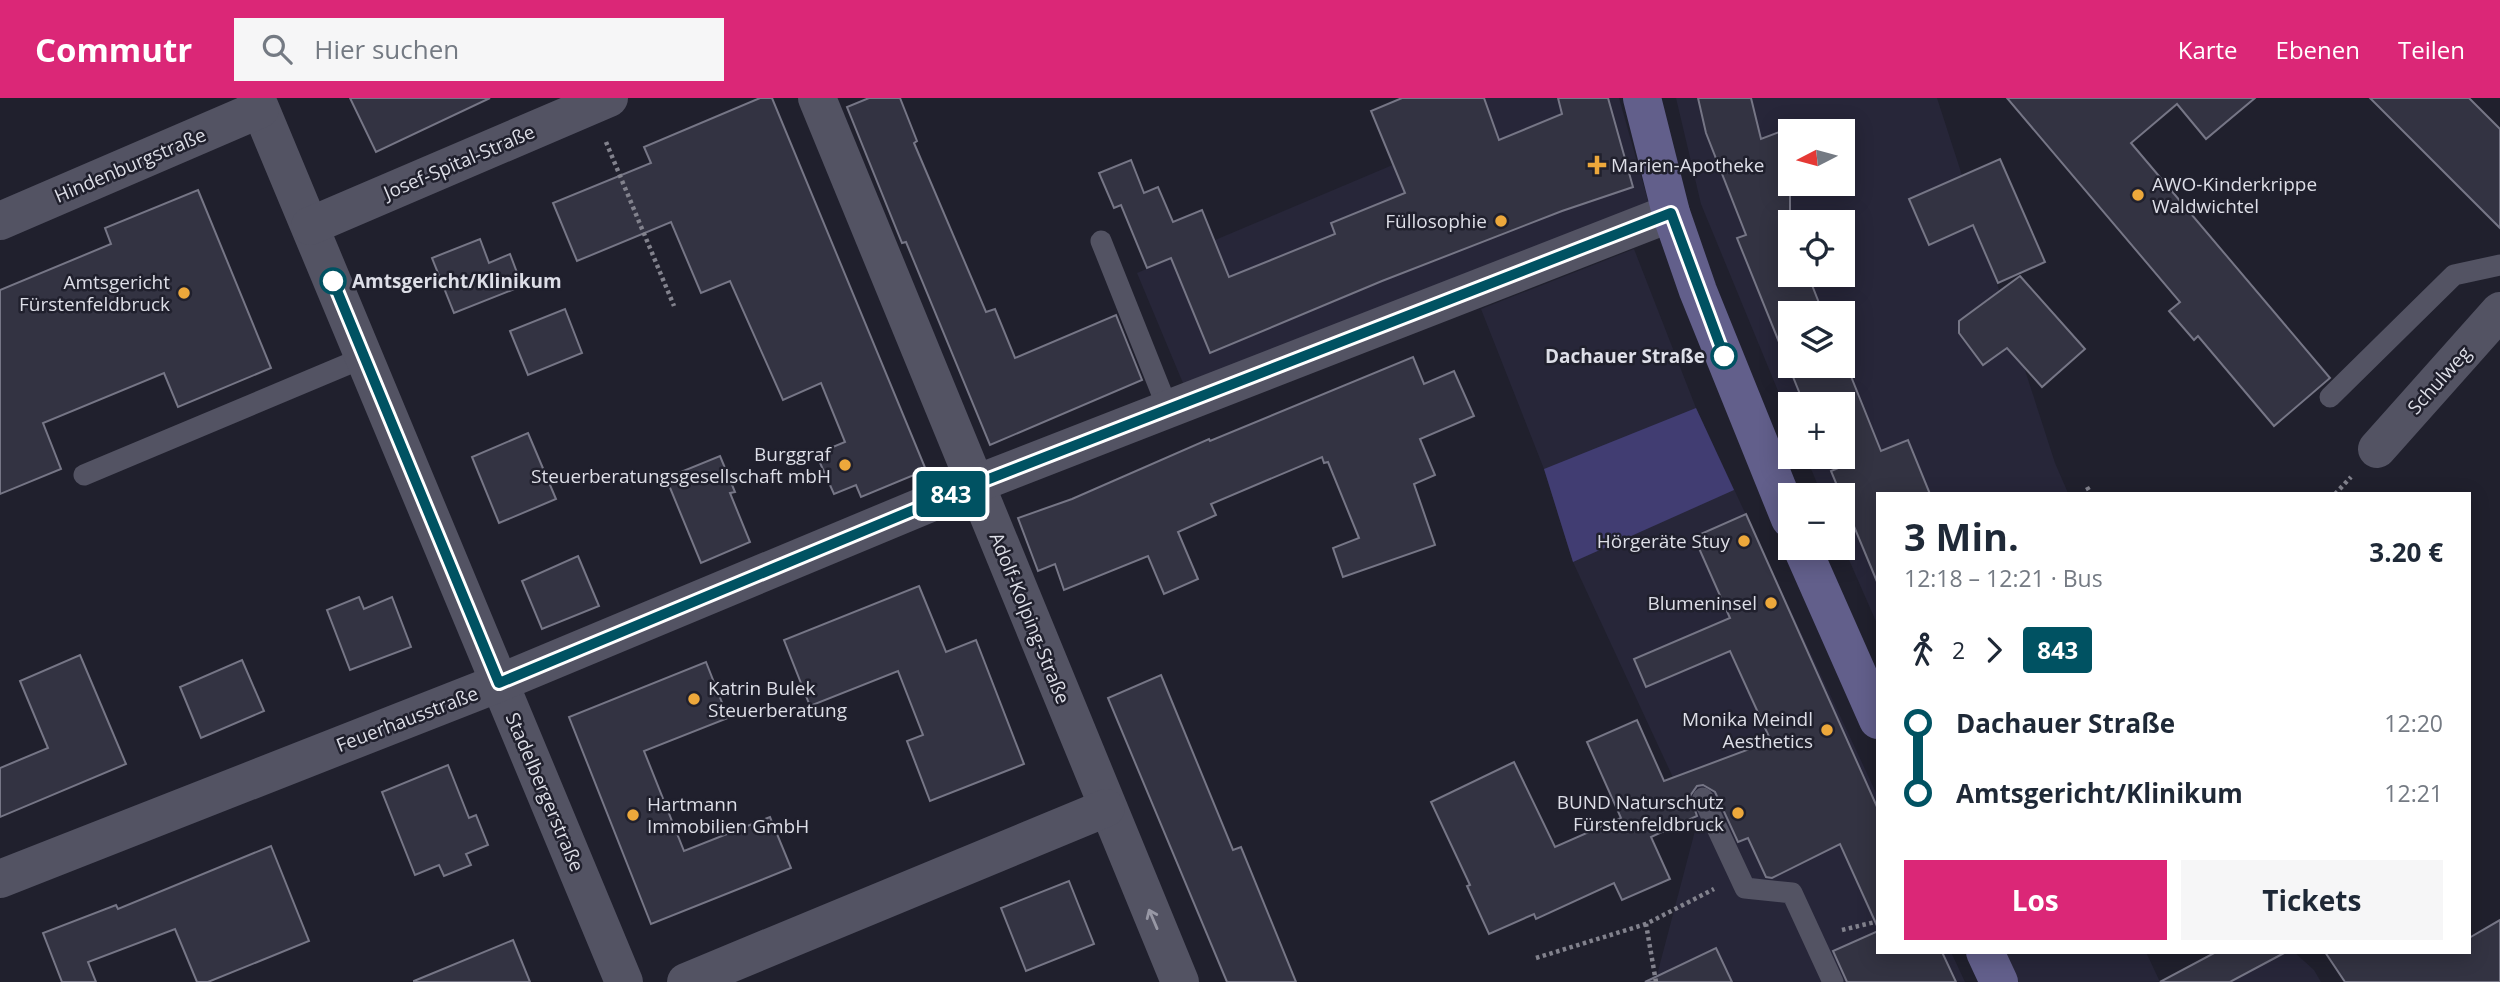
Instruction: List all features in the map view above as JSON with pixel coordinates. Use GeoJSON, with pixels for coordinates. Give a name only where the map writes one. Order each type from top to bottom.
{"type":"FeatureCollection","features":[{"type":"Feature","properties":{"kind":"street","name":"Adolf-Kolping-Straße"},"geometry":{"type":"LineString","coordinates":[[817,98],[1106,808],[1180,982]]}},
{"type":"Feature","properties":{"kind":"street"},"geometry":{"type":"LineString","coordinates":[[1642,98],[1671,213],[1698,290],[1778,489]]}},
{"type":"Feature","properties":{"kind":"street","name":"Josef-Spital-Straße"},"geometry":{"type":"LineString","coordinates":[[310,226],[600,102]]}},
{"type":"Feature","properties":{"kind":"street","name":"Stadelbergerstraße"},"geometry":{"type":"LineString","coordinates":[[258,103],[624,982]]}},
{"type":"Feature","properties":{"kind":"street","name":"Hindenburgstraße"},"geometry":{"type":"LineString","coordinates":[[0,221],[258,103]]}},
{"type":"Feature","properties":{"kind":"street","name":"Feuerhausstraße"},"geometry":{"type":"LineString","coordinates":[[0,879],[499,683],[976,484],[1671,213]]}},
{"type":"Feature","properties":{"kind":"street","name":"Schulweg"},"geometry":{"type":"LineString","coordinates":[[2377,449],[2500,311]]}},
{"type":"Feature","properties":{"kind":"street"},"geometry":{"type":"LineString","coordinates":[[1807,560],[1876,715]]}},
{"type":"Feature","properties":{"kind":"street"},"geometry":{"type":"LineString","coordinates":[[686,982],[1106,808]]}},
{"type":"Feature","properties":{"kind":"street"},"geometry":{"type":"LineString","coordinates":[[1986,954],[1999,982]]}},
{"type":"Feature","properties":{"kind":"lane"},"geometry":{"type":"LineString","coordinates":[[1101,241],[1168,409]]}},
{"type":"Feature","properties":{"kind":"lane"},"geometry":{"type":"LineString","coordinates":[[2330,397],[2454,275],[2500,265]]}},
{"type":"Feature","properties":{"kind":"lane"},"geometry":{"type":"LineString","coordinates":[[85,475],[365,357]]}},
{"type":"Feature","properties":{"kind":"lane"},"geometry":{"type":"LineString","coordinates":[[1703,798],[1745,888],[1792,893],[1833,982]]}},
{"type":"Feature","properties":{"kind":"path"},"geometry":{"type":"LineString","coordinates":[[600,102],[674,306]]}},
{"type":"Feature","properties":{"kind":"path"},"geometry":{"type":"LineString","coordinates":[[2087,487],[2090,492]]}},
{"type":"Feature","properties":{"kind":"path"},"geometry":{"type":"LineString","coordinates":[[1536,958],[1646,924],[1739,875]]}},
{"type":"Feature","properties":{"kind":"path"},"geometry":{"type":"LineString","coordinates":[[1646,924],[1656,982]]}},
{"type":"Feature","properties":{"kind":"shaded area"},"geometry":{"type":"Polygon","coordinates":[[[1428,98],[1619,98],[1649,204],[1185,388],[1137,273],[1440,145],[1428,98]]]}},
{"type":"Feature","properties":{"kind":"shaded area"},"geometry":{"type":"Polygon","coordinates":[[[1676,98],[1937,98],[2055,463],[2068,492],[1876,492],[1876,621],[1849,560],[1855,560],[1855,483],[1817,483],[1811,469],[1855,469],[1855,392],[1778,392],[1701,204],[1676,98]]]}},
{"type":"Feature","properties":{"kind":"shaded area"},"geometry":{"type":"Polygon","coordinates":[[[1634,249],[1696,408],[1876,793],[1876,954],[1952,954],[1965,982],[1658,982],[1657,975],[1696,827],[1573,562],[1544,469],[1481,309],[1634,249]]]}},
{"type":"Feature","properties":{"kind":"shaded area"},"geometry":{"type":"Polygon","coordinates":[[[1696,408],[1734,490],[1573,562],[1544,469],[1696,408]]]}},
{"type":"Feature","properties":{"kind":"shaded area"},"geometry":{"type":"Polygon","coordinates":[[[1996,954],[2147,954],[2160,982],[2008,982],[1996,954]]]}},
{"type":"Feature","properties":{"kind":"shaded area"},"geometry":{"type":"Polygon","coordinates":[[[2212,954],[2296,954],[2314,970],[2321,982],[2160,982],[2212,954]]]}},
{"type":"Feature","properties":{"kind":"building"},"geometry":{"type":"Polygon","coordinates":[[[350,98],[490,98],[376,152],[350,98]]]}},
{"type":"Feature","properties":{"kind":"building"},"geometry":{"type":"Polygon","coordinates":[[[760,98],[772,98],[926,470],[861,497],[856,485],[834,494],[816,454],[845,442],[821,383],[783,400],[730,281],[701,293],[671,222],[577,261],[553,203],[651,163],[644,147],[760,98]]]}},
{"type":"Feature","properties":{"kind":"building"},"geometry":{"type":"Polygon","coordinates":[[[869,98],[900,98],[917,141],[914,143],[986,312],[995,309],[1015,358],[1116,315],[1142,380],[990,445],[906,242],[902,243],[847,107],[869,98]]]}},
{"type":"Feature","properties":{"kind":"building"},"geometry":{"type":"Polygon","coordinates":[[[1402,98],[1484,98],[1499,140],[1562,114],[1558,98],[1608,98],[1633,187],[1562,211],[1382,281],[1210,353],[1171,258],[1147,268],[1121,205],[1114,208],[1099,173],[1131,160],[1144,193],[1158,187],[1173,222],[1202,210],[1229,277],[1335,234],[1331,223],[1405,193],[1371,111],[1402,98]]]}},
{"type":"Feature","properties":{"kind":"building"},"geometry":{"type":"Polygon","coordinates":[[[1698,98],[1751,98],[1761,139],[1778,133],[1778,196],[1790,196],[1790,210],[1778,210],[1778,287],[1813,287],[1818,301],[1778,301],[1778,340],[1737,238],[1746,235],[1706,133],[1698,98]]]}},
{"type":"Feature","properties":{"kind":"building"},"geometry":{"type":"Polygon","coordinates":[[[2007,98],[2255,98],[2206,139],[2177,104],[2131,143],[2330,378],[2274,426],[2198,336],[2194,340],[2169,311],[2180,302],[2007,98]]]}},
{"type":"Feature","properties":{"kind":"building"},"geometry":{"type":"Polygon","coordinates":[[[2370,98],[2469,98],[2500,129],[2500,228],[2370,98]]]}},
{"type":"Feature","properties":{"kind":"building"},"geometry":{"type":"Polygon","coordinates":[[[2000,159],[2045,262],[1998,283],[1973,225],[1929,245],[1909,199],[2000,159]]]}},
{"type":"Feature","properties":{"kind":"building"},"geometry":{"type":"Polygon","coordinates":[[[198,190],[271,368],[178,407],[164,373],[43,423],[61,469],[0,494],[0,290],[111,244],[105,228],[198,190]]]}},
{"type":"Feature","properties":{"kind":"building"},"geometry":{"type":"Polygon","coordinates":[[[480,239],[489,263],[510,254],[522,286],[454,313],[432,258],[480,239]]]}},
{"type":"Feature","properties":{"kind":"building"},"geometry":{"type":"Polygon","coordinates":[[[2020,276],[2085,349],[2042,387],[2007,348],[1983,365],[1959,333],[1959,321],[2020,276]]]}},
{"type":"Feature","properties":{"kind":"building"},"geometry":{"type":"Polygon","coordinates":[[[565,309],[582,353],[528,375],[510,331],[565,309]]]}},
{"type":"Feature","properties":{"kind":"building"},"geometry":{"type":"Polygon","coordinates":[[[1413,357],[1424,384],[1454,371],[1474,416],[1420,439],[1435,475],[1414,484],[1435,545],[1343,577],[1333,548],[1359,538],[1328,462],[1324,463],[1322,457],[1211,504],[1216,515],[1178,532],[1198,579],[1164,594],[1148,556],[1064,590],[1055,564],[1038,571],[1018,518],[1072,499],[1209,439],[1210,441],[1413,357]]]}},
{"type":"Feature","properties":{"kind":"building"},"geometry":{"type":"Polygon","coordinates":[[[1794,378],[1852,378],[1881,451],[1908,440],[1929,492],[1876,492],[1876,579],[1855,529],[1855,483],[1836,483],[1831,471],[1855,469],[1855,392],[1799,392],[1794,378]]]}},
{"type":"Feature","properties":{"kind":"building"},"geometry":{"type":"Polygon","coordinates":[[[528,433],[556,499],[499,523],[472,457],[528,433]]]}},
{"type":"Feature","properties":{"kind":"building"},"geometry":{"type":"Polygon","coordinates":[[[720,456],[735,492],[730,493],[750,542],[701,563],[666,478],[720,456]]]}},
{"type":"Feature","properties":{"kind":"building"},"geometry":{"type":"Polygon","coordinates":[[[1746,514],[1876,805],[1876,924],[1840,844],[1772,878],[1766,877],[1748,838],[1738,842],[1715,792],[1703,785],[1697,786],[1690,796],[1697,816],[1651,837],[1670,879],[1622,900],[1614,883],[1536,919],[1534,914],[1489,934],[1467,886],[1470,885],[1431,802],[1514,762],[1555,847],[1621,818],[1587,742],[1637,720],[1664,781],[1771,741],[1730,651],[1646,687],[1634,659],[1730,618],[1694,537],[1746,514]]]}},
{"type":"Feature","properties":{"kind":"building"},"geometry":{"type":"Polygon","coordinates":[[[578,556],[599,606],[542,629],[522,581],[578,556]]]}},
{"type":"Feature","properties":{"kind":"building"},"geometry":{"type":"Polygon","coordinates":[[[919,586],[946,652],[976,640],[1024,764],[930,801],[907,741],[923,735],[898,671],[810,706],[784,640],[919,586]]]}},
{"type":"Feature","properties":{"kind":"building"},"geometry":{"type":"Polygon","coordinates":[[[359,597],[364,609],[392,597],[411,647],[350,670],[327,610],[359,597]]]}},
{"type":"Feature","properties":{"kind":"building"},"geometry":{"type":"Polygon","coordinates":[[[80,655],[126,764],[0,817],[0,768],[48,748],[20,681],[80,655]]]}},
{"type":"Feature","properties":{"kind":"building"},"geometry":{"type":"Polygon","coordinates":[[[242,660],[264,711],[201,738],[180,687],[242,660]]]}},
{"type":"Feature","properties":{"kind":"building"},"geometry":{"type":"Polygon","coordinates":[[[706,662],[728,718],[644,751],[684,851],[770,817],[791,868],[651,924],[569,717],[706,662]]]}},
{"type":"Feature","properties":{"kind":"building"},"geometry":{"type":"Polygon","coordinates":[[[1161,675],[1233,850],[1241,847],[1296,982],[1227,982],[1108,698],[1161,675]]]}},
{"type":"Feature","properties":{"kind":"building"},"geometry":{"type":"Polygon","coordinates":[[[448,765],[469,818],[476,815],[488,845],[466,854],[471,865],[444,876],[439,865],[415,875],[382,792],[448,765]]]}},
{"type":"Feature","properties":{"kind":"building"},"geometry":{"type":"Polygon","coordinates":[[[271,846],[309,941],[208,982],[197,982],[175,929],[88,962],[96,982],[62,982],[43,933],[116,905],[118,909],[271,846]]]}},
{"type":"Feature","properties":{"kind":"building"},"geometry":{"type":"Polygon","coordinates":[[[1069,881],[1094,944],[1026,971],[1001,908],[1069,881]]]}},
{"type":"Feature","properties":{"kind":"building"},"geometry":{"type":"Polygon","coordinates":[[[2500,920],[2500,982],[2345,982],[2326,954],[2471,954],[2471,937],[2500,920]]]}},
{"type":"Feature","properties":{"kind":"building"},"geometry":{"type":"Polygon","coordinates":[[[1876,932],[1876,954],[1943,954],[1956,982],[1847,982],[1833,951],[1876,932]]]}},
{"type":"Feature","properties":{"kind":"building"},"geometry":{"type":"Polygon","coordinates":[[[513,940],[530,982],[414,982],[414,981],[513,940]]]}},
{"type":"Feature","properties":{"kind":"building"},"geometry":{"type":"Polygon","coordinates":[[[1716,948],[1732,982],[1645,982],[1716,948]]]}},
{"type":"Feature","properties":{"kind":"building"},"geometry":{"type":"Polygon","coordinates":[[[2212,954],[2282,954],[2230,982],[2160,982],[2212,954]]]}},
{"type":"Feature","properties":{"kind":"bus line","name":"843"},"geometry":{"type":"LineString","coordinates":[[333,281],[499,683],[976,484],[1671,213],[1724,356]]}},
{"type":"Feature","properties":{"kind":"place","name":"Marien-Apotheke"},"geometry":{"type":"Point","coordinates":[1597,165]}},
{"type":"Feature","properties":{"kind":"place","name":"AWO-Kinderkrippe Waldwichtel"},"geometry":{"type":"Point","coordinates":[2138,195]}},
{"type":"Feature","properties":{"kind":"place","name":"Füllosophie"},"geometry":{"type":"Point","coordinates":[1501,221]}},
{"type":"Feature","properties":{"kind":"place","name":"Amtsgericht/Klinikum"},"geometry":{"type":"Point","coordinates":[333,281]}},
{"type":"Feature","properties":{"kind":"place","name":"Amtsgericht Fürstenfeldbruck"},"geometry":{"type":"Point","coordinates":[184,293]}},
{"type":"Feature","properties":{"kind":"place","name":"Dachauer Straße"},"geometry":{"type":"Point","coordinates":[1724,356]}},
{"type":"Feature","properties":{"kind":"place","name":"Burggraf Steuerberatungsgesellschaft mbH"},"geometry":{"type":"Point","coordinates":[845,465]}},
{"type":"Feature","properties":{"kind":"place","name":"Hörgeräte Stuy"},"geometry":{"type":"Point","coordinates":[1744,541]}},
{"type":"Feature","properties":{"kind":"place","name":"Blumeninsel"},"geometry":{"type":"Point","coordinates":[1771,603]}},
{"type":"Feature","properties":{"kind":"place","name":"Katrin Bulek Steuerberatung"},"geometry":{"type":"Point","coordinates":[694,699]}},
{"type":"Feature","properties":{"kind":"place","name":"Monika Meindl Aesthetics"},"geometry":{"type":"Point","coordinates":[1827,730]}},
{"type":"Feature","properties":{"kind":"place","name":"BUND Naturschutz Fürstenfeldbruck"},"geometry":{"type":"Point","coordinates":[1738,813]}},
{"type":"Feature","properties":{"kind":"place","name":"Hartmann Immobilien GmbH"},"geometry":{"type":"Point","coordinates":[633,815]}}]}
